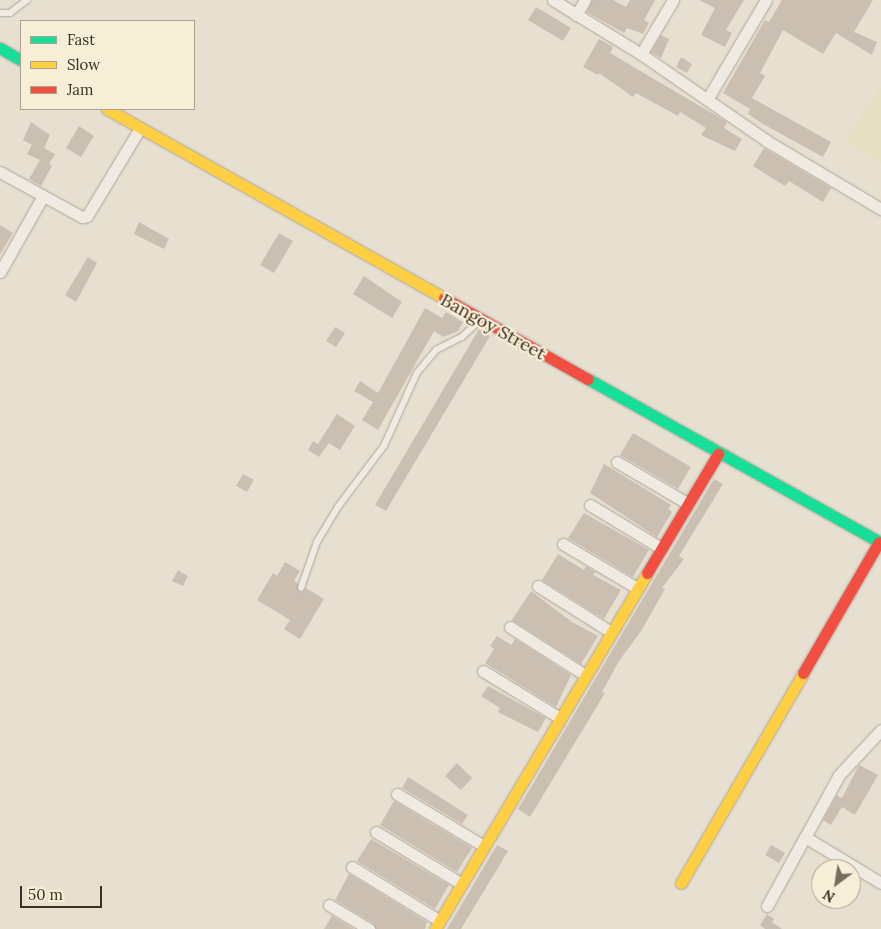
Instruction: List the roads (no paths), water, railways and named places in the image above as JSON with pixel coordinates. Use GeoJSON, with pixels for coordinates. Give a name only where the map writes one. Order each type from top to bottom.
{"type":"FeatureCollection","features":[{"type":"Feature","properties":{"kind":"street"},"geometry":{"type":"LineString","coordinates":[[553,0],[708,98],[767,141],[881,209]]}},
{"type":"Feature","properties":{"kind":"street"},"geometry":{"type":"LineString","coordinates":[[576,15],[585,0]]}},
{"type":"Feature","properties":{"kind":"street"},"geometry":{"type":"LineString","coordinates":[[641,54],[673,0]]}},
{"type":"Feature","properties":{"kind":"street"},"geometry":{"type":"LineString","coordinates":[[708,98],[766,0]]}},
{"type":"Feature","properties":{"kind":"street"},"geometry":{"type":"LineString","coordinates":[[0,48],[20,59]]}},
{"type":"Feature","properties":{"kind":"street","name":"Bangoy Street"},"geometry":{"type":"LineString","coordinates":[[109,110],[718,454],[880,542]]}},
{"type":"Feature","properties":{"kind":"street"},"geometry":{"type":"LineString","coordinates":[[0,172],[82,217],[87,216],[140,128]]}},
{"type":"Feature","properties":{"kind":"street"},"geometry":{"type":"LineString","coordinates":[[0,272],[43,196]]}},
{"type":"Feature","properties":{"kind":"street"},"geometry":{"type":"LineString","coordinates":[[352,867],[437,925],[687,503],[718,454]]}},
{"type":"Feature","properties":{"kind":"street"},"geometry":{"type":"LineString","coordinates":[[617,462],[687,503]]}},
{"type":"Feature","properties":{"kind":"street"},"geometry":{"type":"LineString","coordinates":[[590,505],[661,548]]}},
{"type":"Feature","properties":{"kind":"street"},"geometry":{"type":"LineString","coordinates":[[682,883],[880,542]]}},
{"type":"Feature","properties":{"kind":"street"},"geometry":{"type":"LineString","coordinates":[[563,544],[637,588]]}},
{"type":"Feature","properties":{"kind":"street"},"geometry":{"type":"LineString","coordinates":[[538,586],[611,632]]}},
{"type":"Feature","properties":{"kind":"street"},"geometry":{"type":"LineString","coordinates":[[510,627],[585,675]]}},
{"type":"Feature","properties":{"kind":"street"},"geometry":{"type":"LineString","coordinates":[[483,671],[560,718]]}},
{"type":"Feature","properties":{"kind":"street"},"geometry":{"type":"LineString","coordinates":[[767,906],[834,783],[881,730]]}},
{"type":"Feature","properties":{"kind":"street"},"geometry":{"type":"LineString","coordinates":[[397,794],[484,846]]}},
{"type":"Feature","properties":{"kind":"street"},"geometry":{"type":"LineString","coordinates":[[376,832],[462,884]]}},
{"type":"Feature","properties":{"kind":"street"},"geometry":{"type":"LineString","coordinates":[[805,837],[881,883]]}},
{"type":"Feature","properties":{"kind":"street"},"geometry":{"type":"LineString","coordinates":[[329,905],[369,929]]}},
{"type":"Feature","properties":{"kind":"lane"},"geometry":{"type":"LineString","coordinates":[[0,13],[10,14],[27,0]]}},
{"type":"Feature","properties":{"kind":"lane"},"geometry":{"type":"LineString","coordinates":[[301,588],[320,536],[384,446],[423,364],[436,350],[462,337],[480,320]]}}]}
